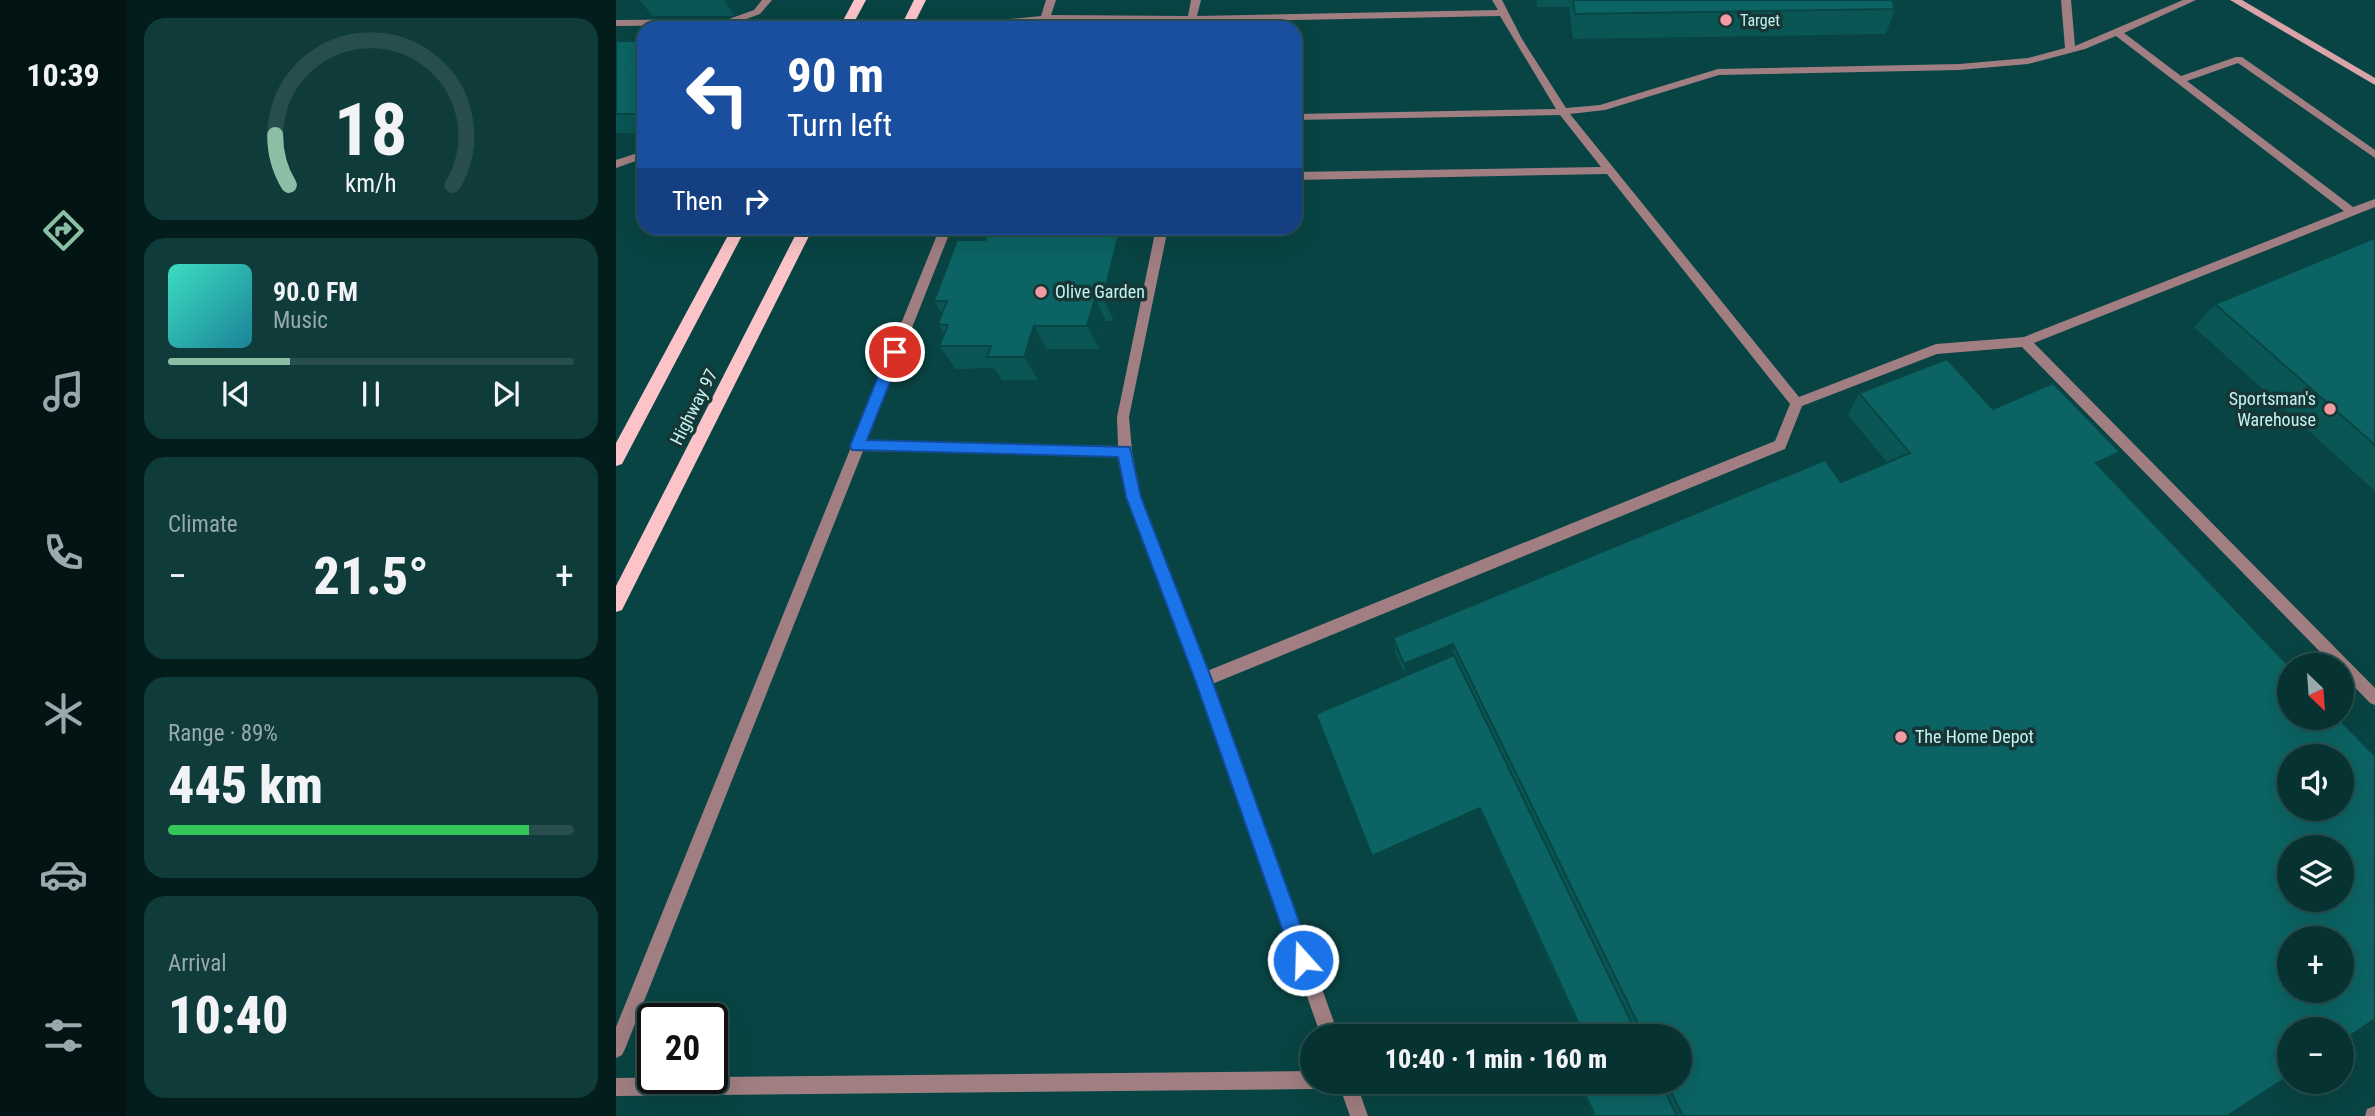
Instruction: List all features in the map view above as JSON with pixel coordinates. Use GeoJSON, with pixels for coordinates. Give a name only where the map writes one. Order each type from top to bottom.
{"type":"FeatureCollection","features":[{"type":"Feature","properties":{"kind":"main road"},"geometry":{"type":"LineString","coordinates":[[849,21],[860,0]]}},
{"type":"Feature","properties":{"kind":"main road"},"geometry":{"type":"LineString","coordinates":[[910,21],[920,0]]}},
{"type":"Feature","properties":{"kind":"main road"},"geometry":{"type":"LineString","coordinates":[[616,459],[735,235]]}},
{"type":"Feature","properties":{"kind":"main road","name":"Highway 97"},"geometry":{"type":"LineString","coordinates":[[616,604],[802,235]]}},
{"type":"Feature","properties":{"kind":"street"},"geometry":{"type":"LineString","coordinates":[[2235,0],[2375,82]]}},
{"type":"Feature","properties":{"kind":"lane"},"geometry":{"type":"LineString","coordinates":[[733,21],[757,12],[767,0]]}},
{"type":"Feature","properties":{"kind":"lane"},"geometry":{"type":"LineString","coordinates":[[1045,18],[1051,0]]}},
{"type":"Feature","properties":{"kind":"lane"},"geometry":{"type":"LineString","coordinates":[[1192,21],[1196,0]]}},
{"type":"Feature","properties":{"kind":"lane"},"geometry":{"type":"LineString","coordinates":[[1497,0],[1563,112],[1797,403]]}},
{"type":"Feature","properties":{"kind":"lane"},"geometry":{"type":"LineString","coordinates":[[2066,0],[2070,50]]}},
{"type":"Feature","properties":{"kind":"lane"},"geometry":{"type":"LineString","coordinates":[[1302,117],[1563,112],[1601,108],[1718,72],[1959,67],[2028,61],[2070,50],[2191,0]]}},
{"type":"Feature","properties":{"kind":"lane"},"geometry":{"type":"LineString","coordinates":[[1276,21],[1504,13]]}},
{"type":"Feature","properties":{"kind":"lane"},"geometry":{"type":"LineString","coordinates":[[1013,21],[1045,18],[1118,21]]}},
{"type":"Feature","properties":{"kind":"lane"},"geometry":{"type":"LineString","coordinates":[[616,23],[637,23]]}},
{"type":"Feature","properties":{"kind":"lane"},"geometry":{"type":"LineString","coordinates":[[2117,32],[2352,212]]}},
{"type":"Feature","properties":{"kind":"lane"},"geometry":{"type":"LineString","coordinates":[[2180,80],[2239,59],[2375,155]]}},
{"type":"Feature","properties":{"kind":"lane"},"geometry":{"type":"LineString","coordinates":[[616,164],[637,156]]}},
{"type":"Feature","properties":{"kind":"lane"},"geometry":{"type":"LineString","coordinates":[[1302,176],[1609,170]]}},
{"type":"Feature","properties":{"kind":"lane"},"geometry":{"type":"LineString","coordinates":[[1203,680],[1780,445],[1797,403],[1936,349],[2025,342],[2375,203]]}},
{"type":"Feature","properties":{"kind":"lane"},"geometry":{"type":"LineString","coordinates":[[616,1049],[943,235]]}},
{"type":"Feature","properties":{"kind":"lane"},"geometry":{"type":"LineString","coordinates":[[1161,235],[1126,390],[1123,417],[1125,451],[1134,497],[1203,680],[1326,1024]]}},
{"type":"Feature","properties":{"kind":"lane"},"geometry":{"type":"LineString","coordinates":[[2025,342],[2375,698]]}},
{"type":"Feature","properties":{"kind":"lane"},"geometry":{"type":"LineString","coordinates":[[858,446],[1125,451]]}},
{"type":"Feature","properties":{"kind":"lane"},"geometry":{"type":"LineString","coordinates":[[616,1087],[1300,1080]]}},
{"type":"Feature","properties":{"kind":"lane"},"geometry":{"type":"LineString","coordinates":[[1351,1094],[1359,1116]]}},
{"type":"Feature","properties":{"kind":"building"},"geometry":{"type":"Polygon","coordinates":[[[1573,0],[1892,0],[1895,9],[1575,14],[1573,0]]]}},
{"type":"Feature","properties":{"kind":"building"},"geometry":{"type":"Polygon","coordinates":[[[616,41],[637,41],[637,114],[616,114],[616,41]]]}},
{"type":"Feature","properties":{"kind":"building","name":"Olive Garden"},"geometry":{"type":"Polygon","coordinates":[[[987,235],[1119,235],[1103,298],[1095,298],[1087,326],[1034,326],[1024,357],[987,357],[991,346],[939,346],[948,325],[938,324],[947,301],[934,301],[957,240],[985,240],[987,235]]]}},
{"type":"Feature","properties":{"kind":"building","name":"Sportsman's Warehouse"},"geometry":{"type":"Polygon","coordinates":[[[2375,238],[2375,445],[2215,304],[2375,238]]]}},
{"type":"Feature","properties":{"kind":"building","name":"The Home Depot"},"geometry":{"type":"Polygon","coordinates":[[[1947,359],[1993,409],[2053,383],[2120,452],[2096,463],[2277,653],[2277,730],[2350,730],[2375,756],[2375,1019],[2354,1033],[2354,1017],[2277,1017],[2277,1084],[2227,1116],[1683,1116],[1672,1094],[1692,1094],[1692,1024],[1638,1024],[1453,644],[1404,664],[1393,638],[1825,460],[1841,482],[1910,453],[1859,393],[1947,359]]]}},
{"type":"Feature","properties":{"kind":"building"},"geometry":{"type":"Polygon","coordinates":[[[1454,655],[1632,1024],[1579,1024],[1480,808],[1372,856],[1316,714],[1454,655]]]}},
{"type":"Feature","properties":{"kind":"building"},"geometry":{"type":"Polygon","coordinates":[[[1585,1094],[1666,1094],[1677,1116],[1595,1116],[1585,1094]]]}},
{"type":"Feature","properties":{"kind":"place","name":"Target"},"geometry":{"type":"Point","coordinates":[1726,20]}},
{"type":"Feature","properties":{"kind":"place","name":"Olive Garden"},"geometry":{"type":"Point","coordinates":[1041,292]}},
{"type":"Feature","properties":{"kind":"place","name":"Sportsman's Warehouse"},"geometry":{"type":"Point","coordinates":[2330,409]}},
{"type":"Feature","properties":{"kind":"place","name":"The Home Depot"},"geometry":{"type":"Point","coordinates":[1901,737]}},
{"type":"Feature","properties":{"kind":"route"},"geometry":{"type":"LineString","coordinates":[[895,352],[858,446],[1125,451],[1134,497],[1303,960]]}}]}
